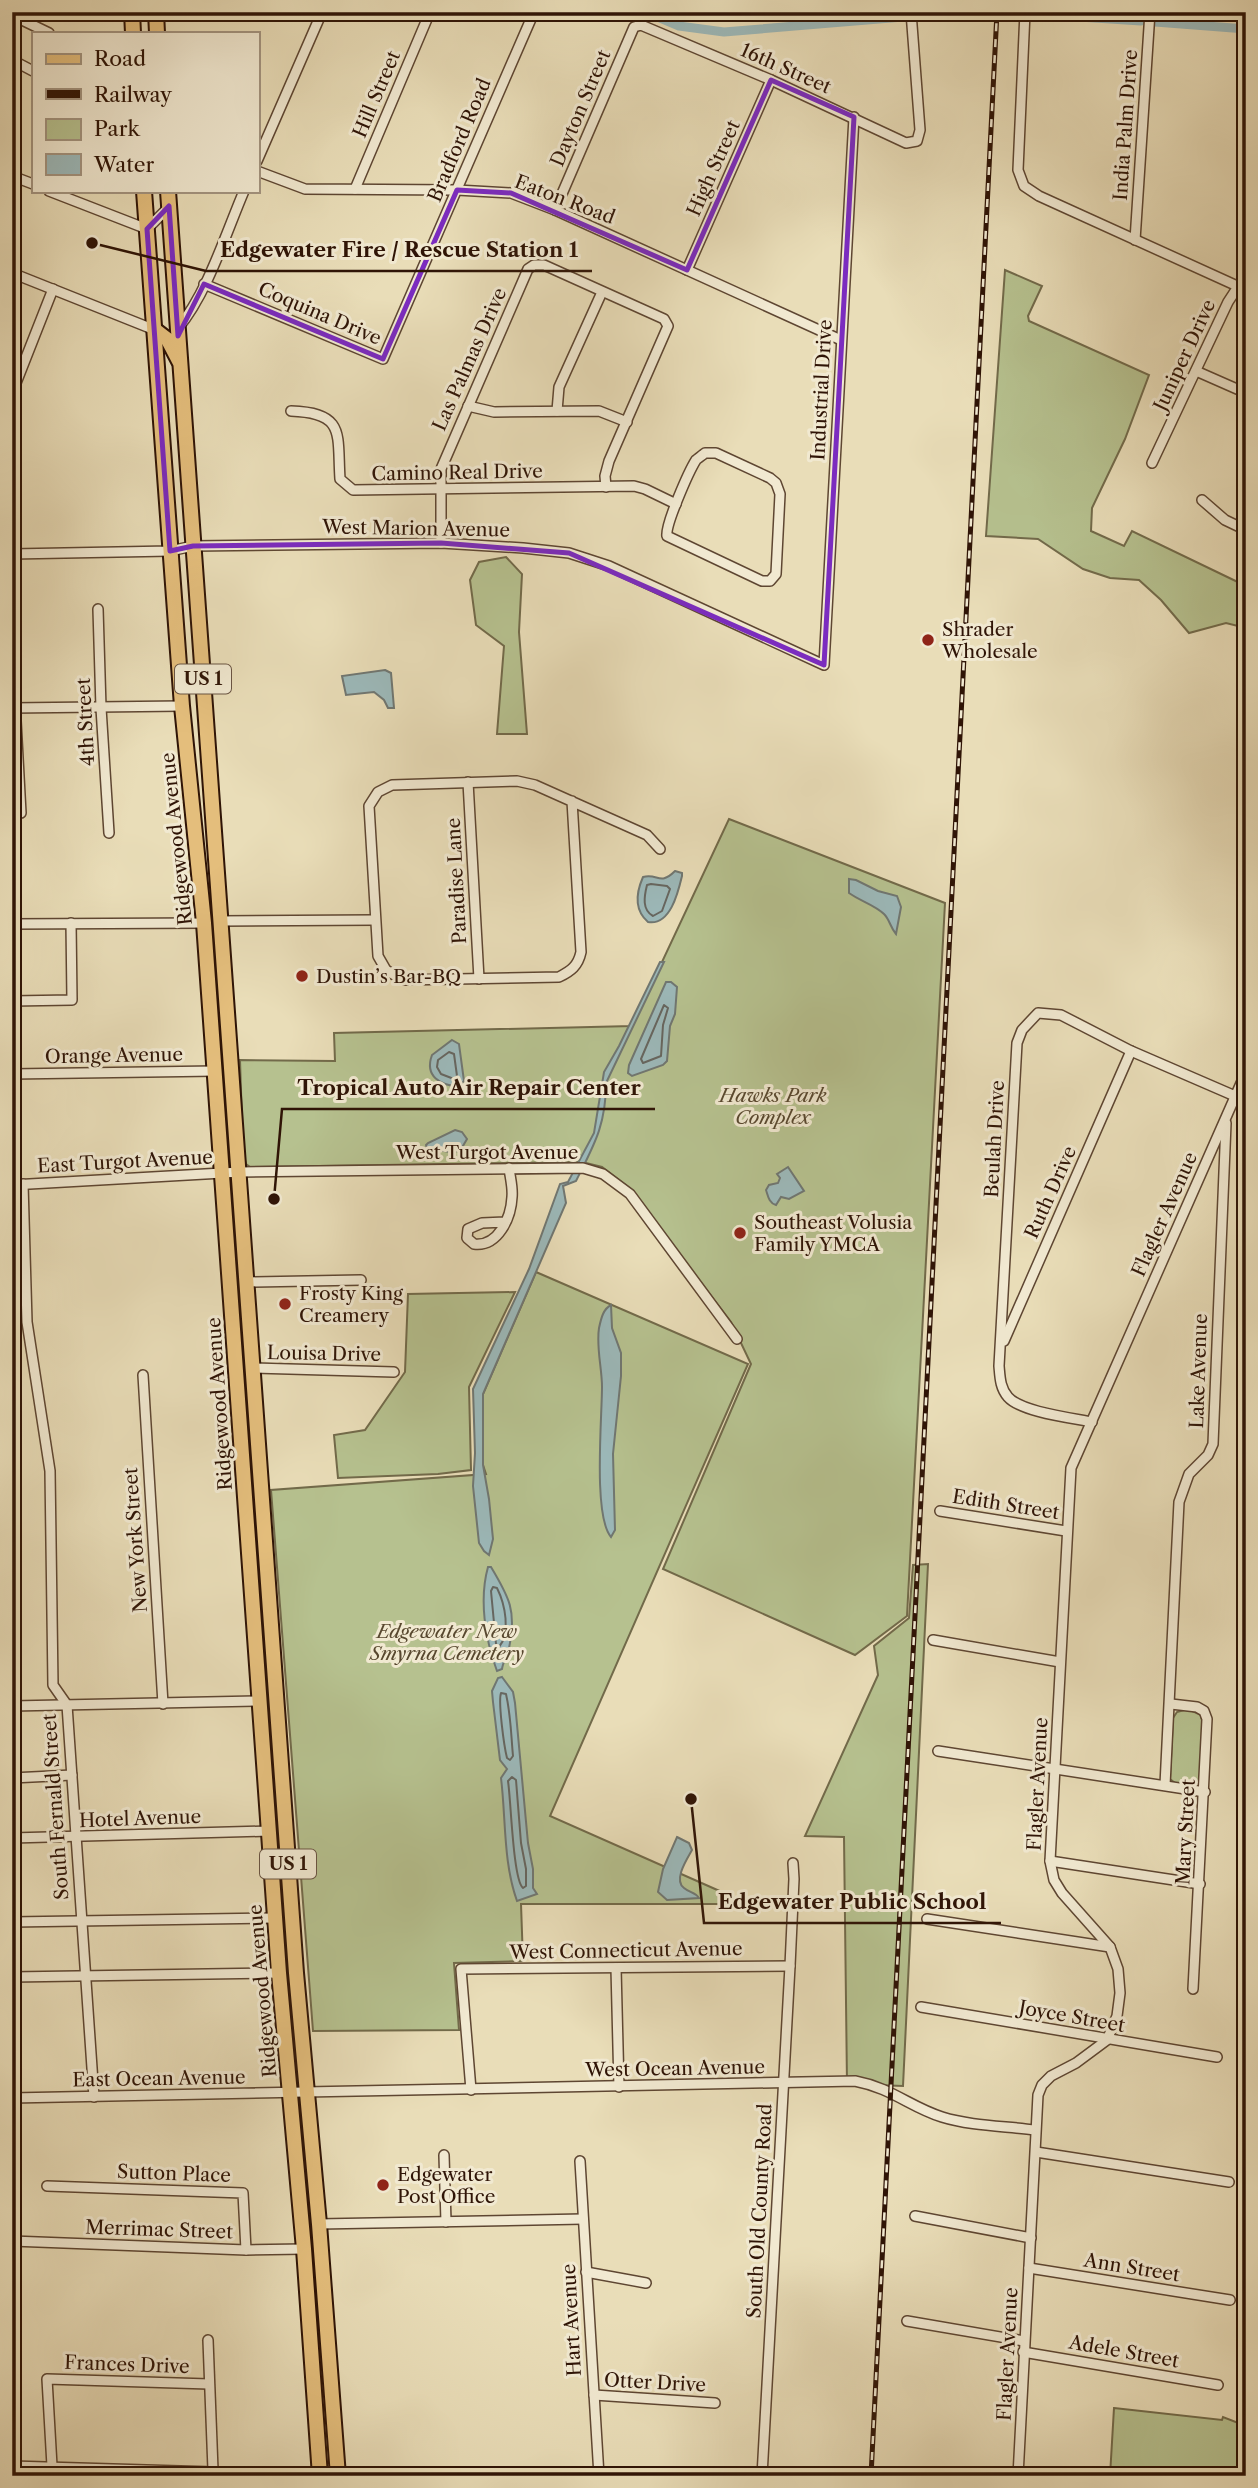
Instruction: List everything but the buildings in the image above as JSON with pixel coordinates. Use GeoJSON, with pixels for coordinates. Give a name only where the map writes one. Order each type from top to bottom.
{"type":"FeatureCollection","features":[{"type":"Feature","properties":{"kind":"main road"},"geometry":{"type":"LineString","coordinates":[[131,12],[133,32]]}},
{"type":"Feature","properties":{"kind":"main road"},"geometry":{"type":"LineString","coordinates":[[156,12],[157,32]]}},
{"type":"Feature","properties":{"kind":"main road","name":"Ridgewood Avenue"},"geometry":{"type":"LineString","coordinates":[[144,192],[182,706],[204,923],[279,1973],[309,2309],[320,2476]]}},
{"type":"Feature","properties":{"kind":"main road","name":"Ridgewood Avenue"},"geometry":{"type":"LineString","coordinates":[[168,192],[284,1811],[338,2476]]}},
{"type":"Feature","properties":{"kind":"main road","name":"Ridgewood Avenue"},"geometry":{"type":"LineString","coordinates":[[155,330],[168,340],[181,365]]}},
{"type":"Feature","properties":{"kind":"main road"},"geometry":{"type":"LineString","coordinates":[[197,858],[204,864],[211,914],[215,921],[220,921]]}},
{"type":"Feature","properties":{"kind":"main road"},"geometry":{"type":"LineString","coordinates":[[204,923],[213,934],[217,964],[224,978]]}},
{"type":"Feature","properties":{"kind":"main road"},"geometry":{"type":"LineString","coordinates":[[230,1274],[238,1295],[243,1356],[246,1364],[254,1368]]}},
{"type":"Feature","properties":{"kind":"main road"},"geometry":{"type":"LineString","coordinates":[[236,1378],[244,1385],[247,1393],[252,1465],[262,1481]]}},
{"type":"Feature","properties":{"kind":"main road"},"geometry":{"type":"LineString","coordinates":[[251,1570],[258,1583],[265,1675],[276,1687]]}},
{"type":"Feature","properties":{"kind":"main road"},"geometry":{"type":"LineString","coordinates":[[260,1704],[269,1718],[276,1800],[284,1811]]}},
{"type":"Feature","properties":{"kind":"main road"},"geometry":{"type":"LineString","coordinates":[[309,2309],[315,2313],[316,2318],[322,2379],[332,2392]]}},
{"type":"Feature","properties":{"kind":"street"},"geometry":{"type":"LineString","coordinates":[[259,156],[322,12]]}},
{"type":"Feature","properties":{"kind":"street","name":"Hill Street"},"geometry":{"type":"LineString","coordinates":[[355,189],[430,12]]}},
{"type":"Feature","properties":{"kind":"street","name":"Bradford Road"},"geometry":{"type":"LineString","coordinates":[[383,359],[534,12]]}},
{"type":"Feature","properties":{"kind":"street","name":"16th Street"},"geometry":{"type":"LineString","coordinates":[[641,25],[771,80],[906,143],[917,141],[920,130],[911,12]]}},
{"type":"Feature","properties":{"kind":"street"},"geometry":{"type":"LineString","coordinates":[[1025,12],[1018,170],[1024,186],[1039,196],[1242,289]]}},
{"type":"Feature","properties":{"kind":"street","name":"India Palm Drive"},"geometry":{"type":"LineString","coordinates":[[1135,240],[1150,12]]}},
{"type":"Feature","properties":{"kind":"street"},"geometry":{"type":"LineString","coordinates":[[12,19],[19,19],[47,32]]}},
{"type":"Feature","properties":{"kind":"street","name":"Dayton Street"},"geometry":{"type":"LineString","coordinates":[[555,210],[634,27],[641,25]]}},
{"type":"Feature","properties":{"kind":"street"},"geometry":{"type":"LineString","coordinates":[[12,60],[32,70]]}},
{"type":"Feature","properties":{"kind":"street","name":"High Street"},"geometry":{"type":"LineString","coordinates":[[687,270],[771,80]]}},
{"type":"Feature","properties":{"kind":"street","name":"Industrial Drive"},"geometry":{"type":"LineString","coordinates":[[824,665],[854,117]]}},
{"type":"Feature","properties":{"kind":"street","name":"Eaton Road"},"geometry":{"type":"LineString","coordinates":[[259,172],[304,189],[511,193],[555,210],[841,340]]}},
{"type":"Feature","properties":{"kind":"street"},"geometry":{"type":"LineString","coordinates":[[12,176],[32,184]]}},
{"type":"Feature","properties":{"kind":"street"},"geometry":{"type":"LineString","coordinates":[[52,192],[147,229],[169,206]]}},
{"type":"Feature","properties":{"kind":"street"},"geometry":{"type":"LineString","coordinates":[[178,328],[189,315],[204,284],[244,192]]}},
{"type":"Feature","properties":{"kind":"street","name":"Juniper Drive"},"geometry":{"type":"LineString","coordinates":[[1152,463],[1228,302],[1242,289],[1246,261]]}},
{"type":"Feature","properties":{"kind":"street","name":"Las Palmas Drive"},"geometry":{"type":"LineString","coordinates":[[441,543],[441,469],[528,269],[534,265],[544,265],[664,319],[668,326],[607,469],[606,487]]}},
{"type":"Feature","properties":{"kind":"street"},"geometry":{"type":"LineString","coordinates":[[12,272],[155,330]]}},
{"type":"Feature","properties":{"kind":"street","name":"Coquina Drive"},"geometry":{"type":"LineString","coordinates":[[204,284],[383,359]]}},
{"type":"Feature","properties":{"kind":"street"},"geometry":{"type":"LineString","coordinates":[[13,439],[14,383],[53,289]]}},
{"type":"Feature","properties":{"kind":"street"},"geometry":{"type":"LineString","coordinates":[[556,411],[559,387],[602,292]]}},
{"type":"Feature","properties":{"kind":"street"},"geometry":{"type":"LineString","coordinates":[[1196,371],[1246,393]]}},
{"type":"Feature","properties":{"kind":"street"},"geometry":{"type":"LineString","coordinates":[[468,406],[494,412],[599,411],[626,422]]}},
{"type":"Feature","properties":{"kind":"street","name":"Camino Real Drive"},"geometry":{"type":"LineString","coordinates":[[292,411],[310,412],[331,420],[337,429],[340,479],[353,490],[634,486],[676,504]]}},
{"type":"Feature","properties":{"kind":"street"},"geometry":{"type":"LineString","coordinates":[[705,453],[716,453],[770,478],[776,483],[780,494],[776,574],[770,581],[762,581],[667,536],[666,528],[676,504],[696,460],[705,453]]}},
{"type":"Feature","properties":{"kind":"street"},"geometry":{"type":"LineString","coordinates":[[1202,500],[1225,520],[1246,530]]}},
{"type":"Feature","properties":{"kind":"street","name":"West Marion Avenue"},"geometry":{"type":"LineString","coordinates":[[12,554],[170,551],[194,545],[441,543],[569,553],[609,566],[824,665]]}},
{"type":"Feature","properties":{"kind":"street","name":"4th Street"},"geometry":{"type":"LineString","coordinates":[[98,609],[101,708],[110,833]]}},
{"type":"Feature","properties":{"kind":"street"},"geometry":{"type":"LineString","coordinates":[[12,647],[21,814]]}},
{"type":"Feature","properties":{"kind":"street"},"geometry":{"type":"LineString","coordinates":[[14,708],[182,706]]}},
{"type":"Feature","properties":{"kind":"street"},"geometry":{"type":"LineString","coordinates":[[572,801],[579,960],[572,971],[559,977],[403,980],[386,970],[378,956],[369,806],[378,792],[392,785],[517,781],[534,785],[572,801],[647,835],[660,849]]}},
{"type":"Feature","properties":{"kind":"street","name":"Paradise Lane"},"geometry":{"type":"LineString","coordinates":[[468,782],[479,979]]}},
{"type":"Feature","properties":{"kind":"street"},"geometry":{"type":"LineString","coordinates":[[220,921],[375,920]]}},
{"type":"Feature","properties":{"kind":"street"},"geometry":{"type":"LineString","coordinates":[[12,1001],[72,1000],[71,923]]}},
{"type":"Feature","properties":{"kind":"street"},"geometry":{"type":"LineString","coordinates":[[12,924],[204,923]]}},
{"type":"Feature","properties":{"kind":"street","name":"Beulah Drive"},"geometry":{"type":"LineString","coordinates":[[1092,1422],[1013,1402],[1001,1384],[999,1366],[1017,1043],[1022,1030],[1038,1013],[1061,1015],[1131,1051],[1235,1096]]}},
{"type":"Feature","properties":{"kind":"street","name":"Ruth Drive"},"geometry":{"type":"LineString","coordinates":[[1002,1346],[1131,1051]]}},
{"type":"Feature","properties":{"kind":"street","name":"Orange Avenue"},"geometry":{"type":"LineString","coordinates":[[12,1074],[215,1071]]}},
{"type":"Feature","properties":{"kind":"street","name":"Flagler Avenue"},"geometry":{"type":"LineString","coordinates":[[1018,2476],[1038,2095],[1042,2085],[1051,2076],[1076,2063],[1107,2040],[1117,2016],[1120,1993],[1118,1969],[1110,1947],[1062,1893],[1054,1880],[1050,1861],[1071,1468],[1246,1072]]}},
{"type":"Feature","properties":{"kind":"street","name":"Lake Avenue"},"geometry":{"type":"LineString","coordinates":[[1165,1785],[1179,1502],[1189,1474],[1208,1455],[1213,1444],[1226,1116]]}},
{"type":"Feature","properties":{"kind":"street"},"geometry":{"type":"LineString","coordinates":[[505,1222],[513,1193],[509,1168]]}},
{"type":"Feature","properties":{"kind":"street","name":"West Turgot Avenue"},"geometry":{"type":"LineString","coordinates":[[240,1172],[579,1168],[603,1174],[630,1194],[737,1339]]}},
{"type":"Feature","properties":{"kind":"street","name":"East Turgot Avenue"},"geometry":{"type":"LineString","coordinates":[[17,1184],[240,1172]]}},
{"type":"Feature","properties":{"kind":"street","name":"South Fernald Street"},"geometry":{"type":"LineString","coordinates":[[17,1184],[27,1322],[50,1471],[54,1685],[67,1705],[94,2097]]}},
{"type":"Feature","properties":{"kind":"street"},"geometry":{"type":"LineString","coordinates":[[247,1282],[362,1280]]}},
{"type":"Feature","properties":{"kind":"street","name":"Louisa Drive"},"geometry":{"type":"LineString","coordinates":[[254,1368],[394,1371]]}},
{"type":"Feature","properties":{"kind":"street","name":"New York Street"},"geometry":{"type":"LineString","coordinates":[[143,1375],[163,1704]]}},
{"type":"Feature","properties":{"kind":"street","name":"Edith Street"},"geometry":{"type":"LineString","coordinates":[[940,1511],[1066,1531]]}},
{"type":"Feature","properties":{"kind":"street"},"geometry":{"type":"LineString","coordinates":[[933,1640],[1060,1662]]}},
{"type":"Feature","properties":{"kind":"street"},"geometry":{"type":"LineString","coordinates":[[12,1706],[260,1704]]}},
{"type":"Feature","properties":{"kind":"street","name":"Mary Street"},"geometry":{"type":"LineString","coordinates":[[1171,1704],[1197,1707],[1204,1711],[1207,1719],[1193,1989]]}},
{"type":"Feature","properties":{"kind":"street"},"geometry":{"type":"LineString","coordinates":[[938,1751],[1205,1792]]}},
{"type":"Feature","properties":{"kind":"street"},"geometry":{"type":"LineString","coordinates":[[12,1778],[72,1775]]}},
{"type":"Feature","properties":{"kind":"street","name":"Hotel Avenue"},"geometry":{"type":"LineString","coordinates":[[12,1838],[269,1831]]}},
{"type":"Feature","properties":{"kind":"street"},"geometry":{"type":"LineString","coordinates":[[1050,1861],[1200,1884]]}},
{"type":"Feature","properties":{"kind":"street","name":"South Old County Road"},"geometry":{"type":"LineString","coordinates":[[762,2476],[790,1966],[793,1864]]}},
{"type":"Feature","properties":{"kind":"street"},"geometry":{"type":"LineString","coordinates":[[12,1922],[275,1918]]}},
{"type":"Feature","properties":{"kind":"street"},"geometry":{"type":"LineString","coordinates":[[927,1919],[1110,1947]]}},
{"type":"Feature","properties":{"kind":"street","name":"West Connecticut Avenue"},"geometry":{"type":"LineString","coordinates":[[471,2090],[461,1969],[790,1966]]}},
{"type":"Feature","properties":{"kind":"street"},"geometry":{"type":"LineString","coordinates":[[616,1968],[619,2087]]}},
{"type":"Feature","properties":{"kind":"street"},"geometry":{"type":"LineString","coordinates":[[12,1977],[279,1973]]}},
{"type":"Feature","properties":{"kind":"street","name":"Joyce Street"},"geometry":{"type":"LineString","coordinates":[[921,2007],[1217,2057]]}},
{"type":"Feature","properties":{"kind":"street","name":"West Ocean Avenue"},"geometry":{"type":"LineString","coordinates":[[307,2093],[855,2081],[873,2085],[956,2121],[1035,2130]]}},
{"type":"Feature","properties":{"kind":"street","name":"East Ocean Avenue"},"geometry":{"type":"LineString","coordinates":[[12,2098],[307,2093]]}},
{"type":"Feature","properties":{"kind":"street"},"geometry":{"type":"LineString","coordinates":[[1035,2152],[1229,2182]]}},
{"type":"Feature","properties":{"kind":"street"},"geometry":{"type":"LineString","coordinates":[[444,2155],[446,2222]]}},
{"type":"Feature","properties":{"kind":"street","name":"Hart Avenue"},"geometry":{"type":"LineString","coordinates":[[580,2161],[598,2476]]}},
{"type":"Feature","properties":{"kind":"street","name":"Sutton Place"},"geometry":{"type":"LineString","coordinates":[[47,2186],[243,2193],[246,2250]]}},
{"type":"Feature","properties":{"kind":"street"},"geometry":{"type":"LineString","coordinates":[[915,2216],[1031,2238]]}},
{"type":"Feature","properties":{"kind":"street"},"geometry":{"type":"LineString","coordinates":[[319,2224],[583,2219]]}},
{"type":"Feature","properties":{"kind":"street","name":"Merrimac Street"},"geometry":{"type":"LineString","coordinates":[[12,2241],[246,2250],[304,2249]]}},
{"type":"Feature","properties":{"kind":"street","name":"Ann Street"},"geometry":{"type":"LineString","coordinates":[[1029,2268],[1230,2300]]}},
{"type":"Feature","properties":{"kind":"street"},"geometry":{"type":"LineString","coordinates":[[586,2272],[646,2283]]}},
{"type":"Feature","properties":{"kind":"street"},"geometry":{"type":"LineString","coordinates":[[907,2322],[1024,2341]]}},
{"type":"Feature","properties":{"kind":"street","name":"Frances Drive"},"geometry":{"type":"LineString","coordinates":[[208,2340],[213,2470]]}},
{"type":"Feature","properties":{"kind":"street","name":"Adele Street"},"geometry":{"type":"LineString","coordinates":[[1023,2352],[1218,2385]]}},
{"type":"Feature","properties":{"kind":"street","name":"Frances Drive"},"geometry":{"type":"LineString","coordinates":[[52,2466],[47,2379],[209,2384]]}},
{"type":"Feature","properties":{"kind":"street","name":"Otter Drive"},"geometry":{"type":"LineString","coordinates":[[594,2395],[715,2403]]}},
{"type":"Feature","properties":{"kind":"street"},"geometry":{"type":"LineString","coordinates":[[16,2469],[52,2466],[320,2476]]}},
{"type":"Feature","properties":{"kind":"highlighted area"},"geometry":{"type":"Polygon","coordinates":[[[771,80],[854,117],[824,665],[569,553],[441,543],[193,546],[170,551],[147,229],[169,206],[178,336],[204,284],[383,359],[457,190],[511,193],[687,270],[771,80]]]}},
{"type":"Feature","properties":{"kind":"green space"},"geometry":{"type":"Polygon","coordinates":[[[1005,270],[1042,286],[1028,316],[1029,321],[1149,375],[1125,439],[1092,508],[1091,531],[1124,546],[1132,531],[1246,586],[1246,628],[1226,623],[1189,633],[1161,600],[1139,580],[1110,578],[1083,569],[1038,539],[986,536],[1005,270]]]}},
{"type":"Feature","properties":{"kind":"green space"},"geometry":{"type":"Polygon","coordinates":[[[506,557],[522,574],[519,632],[527,734],[497,734],[504,646],[476,625],[470,580],[479,562],[506,557]]]}},
{"type":"Feature","properties":{"kind":"green space","name":"Hawks Park Complex"},"geometry":{"type":"Polygon","coordinates":[[[729,819],[945,903],[907,1616],[855,1655],[663,1569],[751,1364],[731,1322],[628,1187],[602,1167],[582,1162],[250,1167],[246,1164],[243,1152],[240,1060],[335,1061],[334,1033],[632,1026],[729,819]]]}},
{"type":"Feature","properties":{"kind":"green space","name":"Edgewater New Smyrna Cemetery"},"geometry":{"type":"Polygon","coordinates":[[[536,1272],[748,1364],[550,1816],[749,1904],[521,1904],[523,1961],[454,1963],[459,2030],[313,2031],[271,1490],[486,1474],[483,1465],[483,1394],[536,1272]]]}},
{"type":"Feature","properties":{"kind":"green space"},"geometry":{"type":"Polygon","coordinates":[[[515,1292],[469,1387],[471,1470],[338,1478],[334,1435],[365,1430],[405,1372],[408,1294],[515,1292]]]}},
{"type":"Feature","properties":{"kind":"green space"},"geometry":{"type":"Polygon","coordinates":[[[928,1564],[903,2086],[847,2084],[844,1837],[805,1836],[878,1675],[874,1646],[909,1618],[913,1565],[928,1564]]]}},
{"type":"Feature","properties":{"kind":"green space"},"geometry":{"type":"Polygon","coordinates":[[[1188,1709],[1201,1715],[1202,1720],[1203,1764],[1202,1773],[1195,1786],[1175,1783],[1170,1779],[1173,1718],[1177,1712],[1188,1709]]]}},
{"type":"Feature","properties":{"kind":"green space"},"geometry":{"type":"Polygon","coordinates":[[[1114,2408],[1222,2420],[1223,2417],[1246,2426],[1246,2476],[1110,2476],[1114,2408]]]}},
{"type":"Feature","properties":{"kind":"water"},"geometry":{"type":"Polygon","coordinates":[[[385,670],[391,673],[394,708],[388,708],[384,700],[374,692],[346,695],[342,676],[385,670]]]}},
{"type":"Feature","properties":{"kind":"water"},"geometry":{"type":"Polygon","coordinates":[[[675,871],[682,873],[682,876],[672,907],[662,919],[648,922],[638,907],[643,877],[666,878],[675,871]]]}},
{"type":"Feature","properties":{"kind":"water"},"geometry":{"type":"Polygon","coordinates":[[[849,879],[897,896],[901,907],[896,934],[884,914],[849,893],[849,879]]]}},
{"type":"Feature","properties":{"kind":"water"},"geometry":{"type":"Polygon","coordinates":[[[660,962],[664,962],[606,1083],[604,1111],[593,1145],[576,1181],[563,1186],[566,1203],[483,1394],[483,1465],[493,1539],[489,1555],[479,1543],[473,1486],[473,1389],[529,1269],[560,1184],[568,1182],[594,1133],[604,1072],[660,962]]]}},
{"type":"Feature","properties":{"kind":"water"},"geometry":{"type":"Polygon","coordinates":[[[666,982],[677,987],[667,1061],[663,1065],[632,1076],[628,1073],[629,1065],[666,982]]]}},
{"type":"Feature","properties":{"kind":"water"},"geometry":{"type":"Polygon","coordinates":[[[452,1040],[459,1044],[464,1081],[459,1087],[440,1082],[430,1069],[432,1055],[452,1040]]]}},
{"type":"Feature","properties":{"kind":"water"},"geometry":{"type":"Polygon","coordinates":[[[455,1130],[462,1132],[467,1139],[460,1151],[427,1148],[428,1143],[455,1130]]]}},
{"type":"Feature","properties":{"kind":"water"},"geometry":{"type":"Polygon","coordinates":[[[788,1167],[804,1191],[789,1199],[781,1197],[776,1205],[770,1201],[766,1190],[769,1185],[778,1183],[780,1178],[777,1174],[788,1167]]]}},
{"type":"Feature","properties":{"kind":"water"},"geometry":{"type":"Polygon","coordinates":[[[611,1305],[612,1328],[621,1353],[621,1376],[613,1454],[615,1530],[611,1537],[605,1526],[600,1488],[602,1387],[598,1343],[602,1318],[611,1305]]]}},
{"type":"Feature","properties":{"kind":"water"},"geometry":{"type":"Polygon","coordinates":[[[488,1567],[491,1567],[503,1587],[512,1614],[509,1648],[502,1669],[497,1671],[489,1646],[485,1619],[484,1592],[488,1567]]]}},
{"type":"Feature","properties":{"kind":"water"},"geometry":{"type":"Polygon","coordinates":[[[502,1677],[513,1692],[515,1703],[533,1888],[537,1894],[517,1901],[509,1871],[501,1778],[507,1769],[500,1760],[492,1691],[498,1678],[502,1677]]]}},
{"type":"Feature","properties":{"kind":"water"},"geometry":{"type":"Polygon","coordinates":[[[677,1837],[689,1843],[692,1850],[680,1875],[681,1884],[699,1898],[667,1900],[658,1892],[663,1869],[677,1837]]]}},
{"type":"Feature","properties":{"kind":"waterway"},"geometry":{"type":"LineString","coordinates":[[646,12],[679,26],[724,32],[903,17]]}},
{"type":"Feature","properties":{"kind":"waterway"},"geometry":{"type":"LineString","coordinates":[[918,16],[972,12]]}},
{"type":"Feature","properties":{"kind":"waterway"},"geometry":{"type":"LineString","coordinates":[[1033,14],[1141,21]]}},
{"type":"Feature","properties":{"kind":"waterway"},"geometry":{"type":"LineString","coordinates":[[1155,22],[1246,29]]}},
{"type":"Feature","properties":{"kind":"railway"},"geometry":{"type":"LineString","coordinates":[[871,2476],[997,12]]}},
{"type":"Feature","properties":{"kind":"place","name":"Edgewater Fire / Rescue Station 1"},"geometry":{"type":"Point","coordinates":[92,243]}},
{"type":"Feature","properties":{"kind":"place","name":"Shrader Wholesale"},"geometry":{"type":"Point","coordinates":[928,640]}},
{"type":"Feature","properties":{"kind":"place","name":"Dustin’s Bar-BQ"},"geometry":{"type":"Point","coordinates":[302,976]}},
{"type":"Feature","properties":{"kind":"place","name":"Tropical Auto Air Repair Center"},"geometry":{"type":"Point","coordinates":[274,1199]}},
{"type":"Feature","properties":{"kind":"place","name":"Southeast Volusia Family YMCA"},"geometry":{"type":"Point","coordinates":[740,1233]}},
{"type":"Feature","properties":{"kind":"place","name":"Frosty King Creamery"},"geometry":{"type":"Point","coordinates":[285,1304]}},
{"type":"Feature","properties":{"kind":"place","name":"Edgewater Public School"},"geometry":{"type":"Point","coordinates":[691,1799]}},
{"type":"Feature","properties":{"kind":"place","name":"Edgewater Post Office"},"geometry":{"type":"Point","coordinates":[383,2185]}}]}
